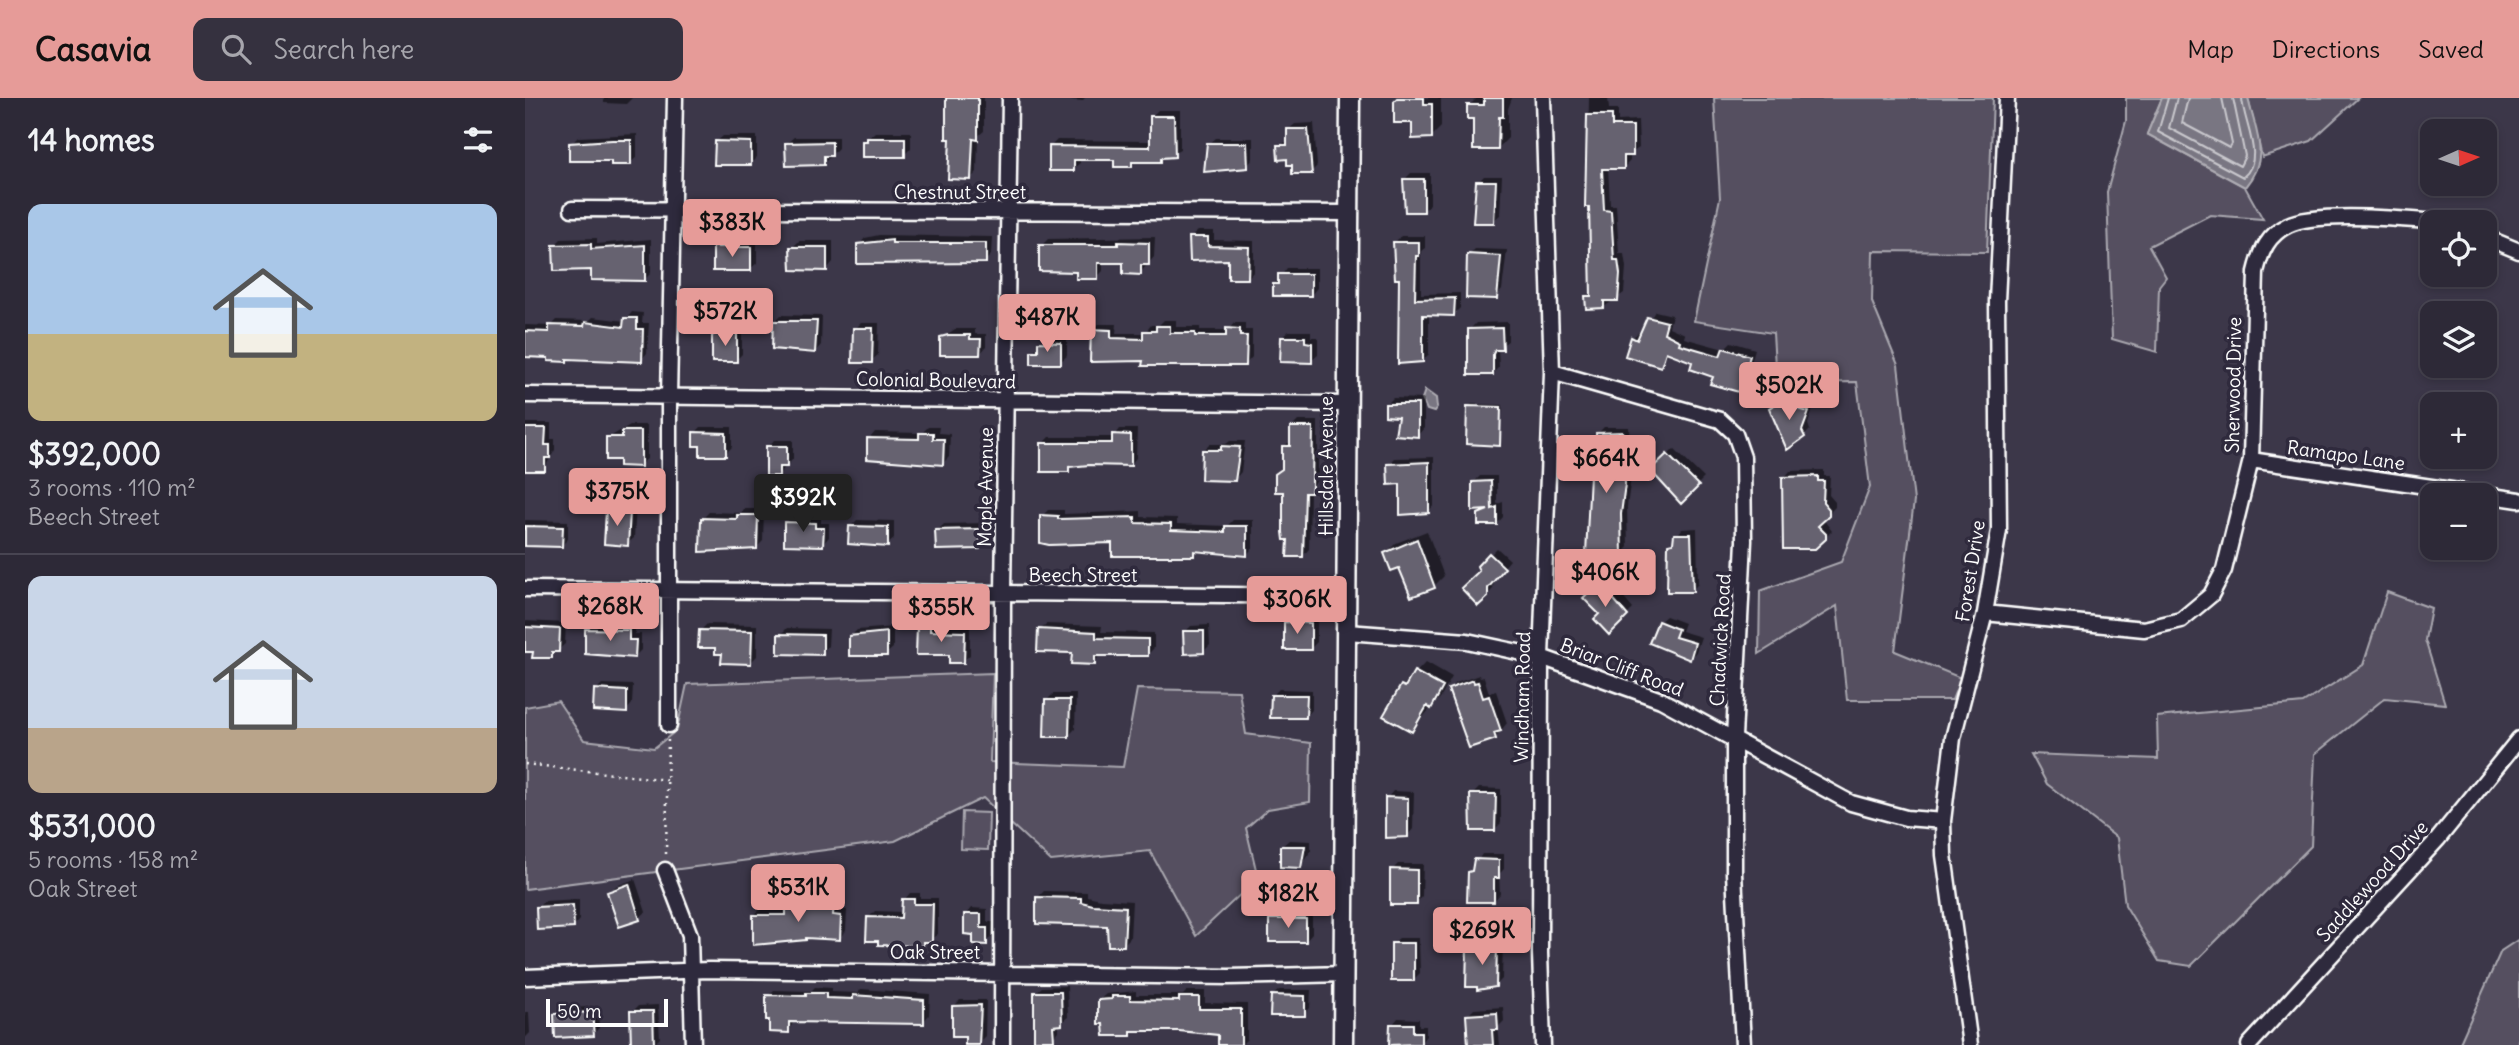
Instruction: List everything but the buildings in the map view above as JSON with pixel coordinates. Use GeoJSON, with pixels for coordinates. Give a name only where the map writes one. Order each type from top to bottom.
{"type":"FeatureCollection","features":[{"type":"Feature","properties":{"kind":"street"},"geometry":{"type":"LineString","coordinates":[[669,725],[669,397],[675,98]]}},
{"type":"Feature","properties":{"kind":"street","name":"Maple Avenue"},"geometry":{"type":"LineString","coordinates":[[1002,1045],[1003,593],[1010,98]]}},
{"type":"Feature","properties":{"kind":"street","name":"Hillsdale Avenue"},"geometry":{"type":"LineString","coordinates":[[1343,1045],[1350,98]]}},
{"type":"Feature","properties":{"kind":"street","name":"Windham Road"},"geometry":{"type":"LineString","coordinates":[[1543,98],[1552,372],[1541,656],[1540,953],[1543,1045]]}},
{"type":"Feature","properties":{"kind":"street","name":"Forest Drive"},"geometry":{"type":"LineString","coordinates":[[1970,1045],[1944,855],[1943,821],[1953,738],[1985,614],[1999,530],[1997,301],[2007,98]]}},
{"type":"Feature","properties":{"kind":"street","name":"Chestnut Street"},"geometry":{"type":"LineString","coordinates":[[572,209],[1348,213]]}},
{"type":"Feature","properties":{"kind":"street","name":"Sherwood Drive"},"geometry":{"type":"LineString","coordinates":[[1985,614],[2144,629],[2181,620],[2211,595],[2222,577],[2251,460],[2256,272],[2260,255],[2276,232],[2306,219],[2420,220]]}},
{"type":"Feature","properties":{"kind":"street"},"geometry":{"type":"LineString","coordinates":[[2497,242],[2519,251]]}},
{"type":"Feature","properties":{"kind":"street","name":"Chadwick Road"},"geometry":{"type":"LineString","coordinates":[[1552,372],[1720,420],[1735,434],[1743,457],[1744,541],[1734,737],[1734,873],[1743,1045]]}},
{"type":"Feature","properties":{"kind":"street","name":"Colonial Boulevard"},"geometry":{"type":"LineString","coordinates":[[525,395],[1347,404]]}},
{"type":"Feature","properties":{"kind":"street","name":"Ramapo Lane"},"geometry":{"type":"LineString","coordinates":[[2251,460],[2519,500]]}},
{"type":"Feature","properties":{"kind":"street","name":"Beech Street"},"geometry":{"type":"LineString","coordinates":[[525,589],[1347,596]]}},
{"type":"Feature","properties":{"kind":"street","name":"Briar Cliff Road"},"geometry":{"type":"LineString","coordinates":[[1347,632],[1467,641],[1541,656],[1661,700],[1734,737],[1851,803],[1906,818],[1943,821]]}},
{"type":"Feature","properties":{"kind":"street","name":"Saddlewood Drive"},"geometry":{"type":"LineString","coordinates":[[2249,1045],[2438,839],[2519,739]]}},
{"type":"Feature","properties":{"kind":"street"},"geometry":{"type":"LineString","coordinates":[[665,870],[687,922],[693,1045]]}},
{"type":"Feature","properties":{"kind":"street","name":"Oak Street"},"geometry":{"type":"LineString","coordinates":[[525,977],[690,970],[1229,977],[1344,974]]}},
{"type":"Feature","properties":{"kind":"path"},"geometry":{"type":"LineString","coordinates":[[665,870],[669,725]]}},
{"type":"Feature","properties":{"kind":"path"},"geometry":{"type":"LineString","coordinates":[[525,764],[667,780]]}},
{"type":"Feature","properties":{"kind":"shaded area"},"geometry":{"type":"Polygon","coordinates":[[[1714,98],[1993,98],[1987,252],[1873,251],[1872,302],[1898,365],[1914,501],[1895,651],[1961,678],[1952,700],[1847,700],[1837,606],[1759,654],[1760,591],[1841,562],[1870,487],[1857,382],[1776,383],[1773,333],[1694,321],[1720,198],[1714,98]]]}},
{"type":"Feature","properties":{"kind":"shaded area"},"geometry":{"type":"Polygon","coordinates":[[[2126,98],[2162,98],[2147,134],[2245,187],[2263,219],[2210,215],[2149,246],[2166,277],[2159,286],[2157,352],[2112,339],[2107,192],[2126,121],[2126,98]]]}},
{"type":"Feature","properties":{"kind":"shaded area"},"geometry":{"type":"Polygon","coordinates":[[[2248,98],[2358,98],[2311,141],[2262,157],[2248,98]]]}},
{"type":"Feature","properties":{"kind":"shaded area"},"geometry":{"type":"Polygon","coordinates":[[[2387,592],[2431,608],[2425,640],[2445,704],[2385,698],[2315,754],[2311,846],[2191,966],[2159,961],[2125,905],[2117,838],[2047,784],[2031,754],[2158,759],[2157,717],[2303,703],[2363,665],[2387,592]]]}},
{"type":"Feature","properties":{"kind":"shaded area"},"geometry":{"type":"Polygon","coordinates":[[[993,673],[990,762],[1123,767],[1137,689],[1239,691],[1246,734],[1311,743],[1310,802],[1268,809],[1246,828],[1258,878],[1196,936],[1150,851],[1051,861],[983,798],[895,841],[525,889],[525,707],[558,701],[584,740],[654,748],[677,730],[687,684],[993,673]]]}},
{"type":"Feature","properties":{"kind":"shaded area"},"geometry":{"type":"Polygon","coordinates":[[[962,812],[989,813],[988,850],[961,849],[962,812]]]}},
{"type":"Feature","properties":{"kind":"shaded area"},"geometry":{"type":"Polygon","coordinates":[[[2519,939],[2519,1045],[2459,1045],[2501,951],[2519,939]]]}},
{"type":"Feature","properties":{"kind":"water"},"geometry":{"type":"Polygon","coordinates":[[[2162,98],[2248,98],[2259,155],[2258,165],[2245,187],[2147,134],[2162,98]]]}},
{"type":"Feature","properties":{"kind":"water"},"geometry":{"type":"Polygon","coordinates":[[[1425,390],[1436,398],[1437,408],[1434,412],[1427,410],[1422,399],[1425,390]]]}}]}
